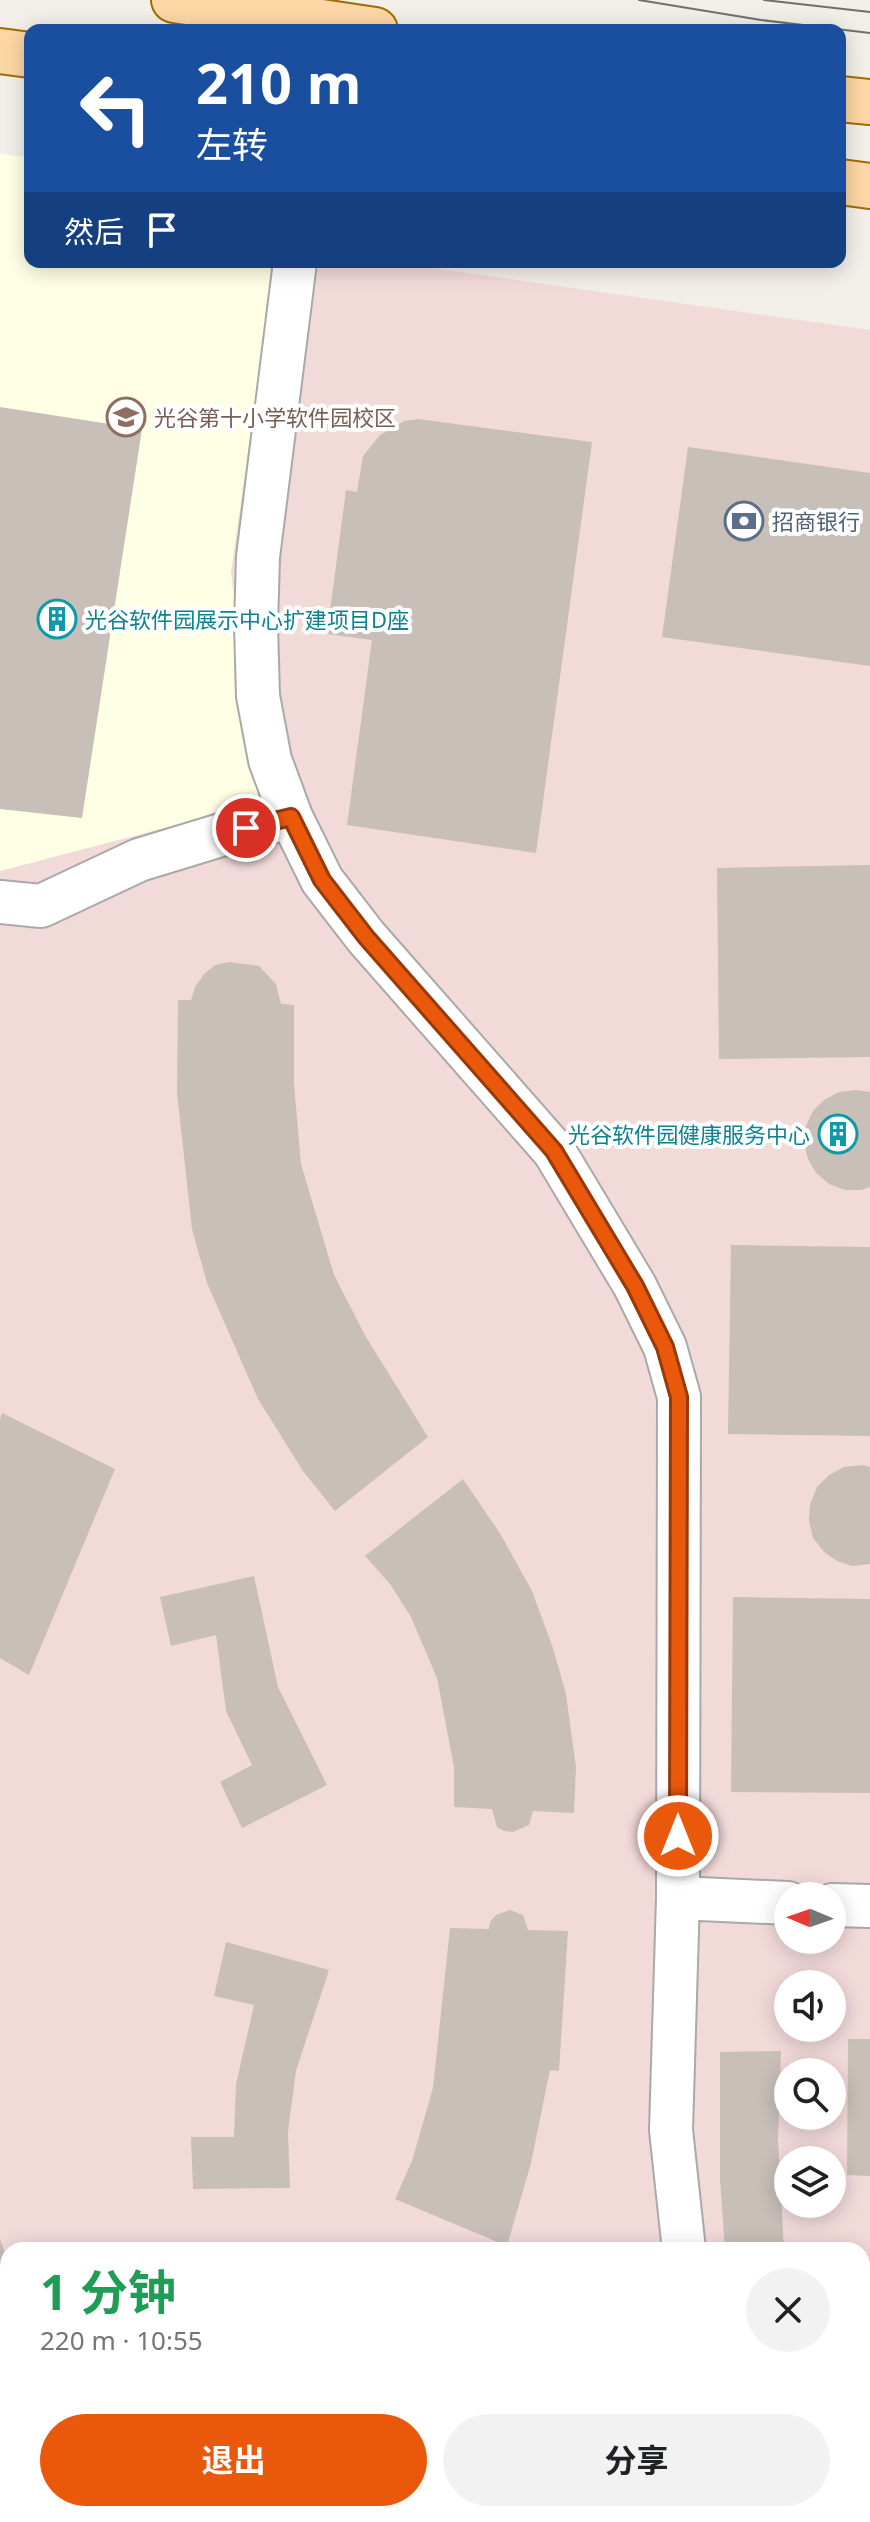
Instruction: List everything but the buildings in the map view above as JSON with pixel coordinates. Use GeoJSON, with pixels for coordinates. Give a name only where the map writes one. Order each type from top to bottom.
{"type":"FeatureCollection","features":[{"type":"Feature","properties":{"kind":"main road"},"geometry":{"type":"LineString","coordinates":[[174,0],[335,24]]}},
{"type":"Feature","properties":{"kind":"main road"},"geometry":{"type":"LineString","coordinates":[[0,51],[24,54]]}},
{"type":"Feature","properties":{"kind":"main road"},"geometry":{"type":"LineString","coordinates":[[846,100],[870,102]]}},
{"type":"Feature","properties":{"kind":"main road"},"geometry":{"type":"LineString","coordinates":[[846,183],[870,186]]}},
{"type":"Feature","properties":{"kind":"street"},"geometry":{"type":"LineString","coordinates":[[294,268],[258,557],[258,696],[270,760],[291,817],[322,880],[366,937],[554,1151],[635,1286],[665,1347],[679,1397],[678,1898],[671,2130],[683,2242]]}},
{"type":"Feature","properties":{"kind":"street"},"geometry":{"type":"LineString","coordinates":[[0,902],[41,906],[139,860],[291,817]]}},
{"type":"Feature","properties":{"kind":"street"},"geometry":{"type":"LineString","coordinates":[[678,1898],[774,1902]]}},
{"type":"Feature","properties":{"kind":"street"},"geometry":{"type":"LineString","coordinates":[[846,1905],[870,1906]]}},
{"type":"Feature","properties":{"kind":"shaded area","name":"光谷第十小学软件园校区"},"geometry":{"type":"Polygon","coordinates":[[[0,154],[24,156],[24,268],[274,268],[231,572],[260,803],[0,871],[0,154]]]}},
{"type":"Feature","properties":{"kind":"shaded area"},"geometry":{"type":"Polygon","coordinates":[[[0,207],[24,251],[24,268],[432,268],[870,330],[870,2242],[0,2242],[0,207]]]}},
{"type":"Feature","properties":{"kind":"tram line"},"geometry":{"type":"LineString","coordinates":[[639,0],[795,24]]}},
{"type":"Feature","properties":{"kind":"tram line"},"geometry":{"type":"LineString","coordinates":[[764,0],[870,12]]}},
{"type":"Feature","properties":{"kind":"tram line"},"geometry":{"type":"LineString","coordinates":[[846,30],[870,33]]}},
{"type":"Feature","properties":{"kind":"place","name":"光谷第十小学软件园校区"},"geometry":{"type":"Point","coordinates":[126,417]}},
{"type":"Feature","properties":{"kind":"place","name":"招商银行"},"geometry":{"type":"Point","coordinates":[744,521]}},
{"type":"Feature","properties":{"kind":"place","name":"光谷软件园展示中心扩建项目D座"},"geometry":{"type":"Point","coordinates":[57,619]}},
{"type":"Feature","properties":{"kind":"place","name":"光谷软件园健康服务中心"},"geometry":{"type":"Point","coordinates":[838,1134]}},
{"type":"Feature","properties":{"kind":"route"},"geometry":{"type":"LineString","coordinates":[[246,828],[291,817],[322,880],[366,937],[554,1151],[635,1286],[665,1347],[679,1397],[678,1836]]}}]}
